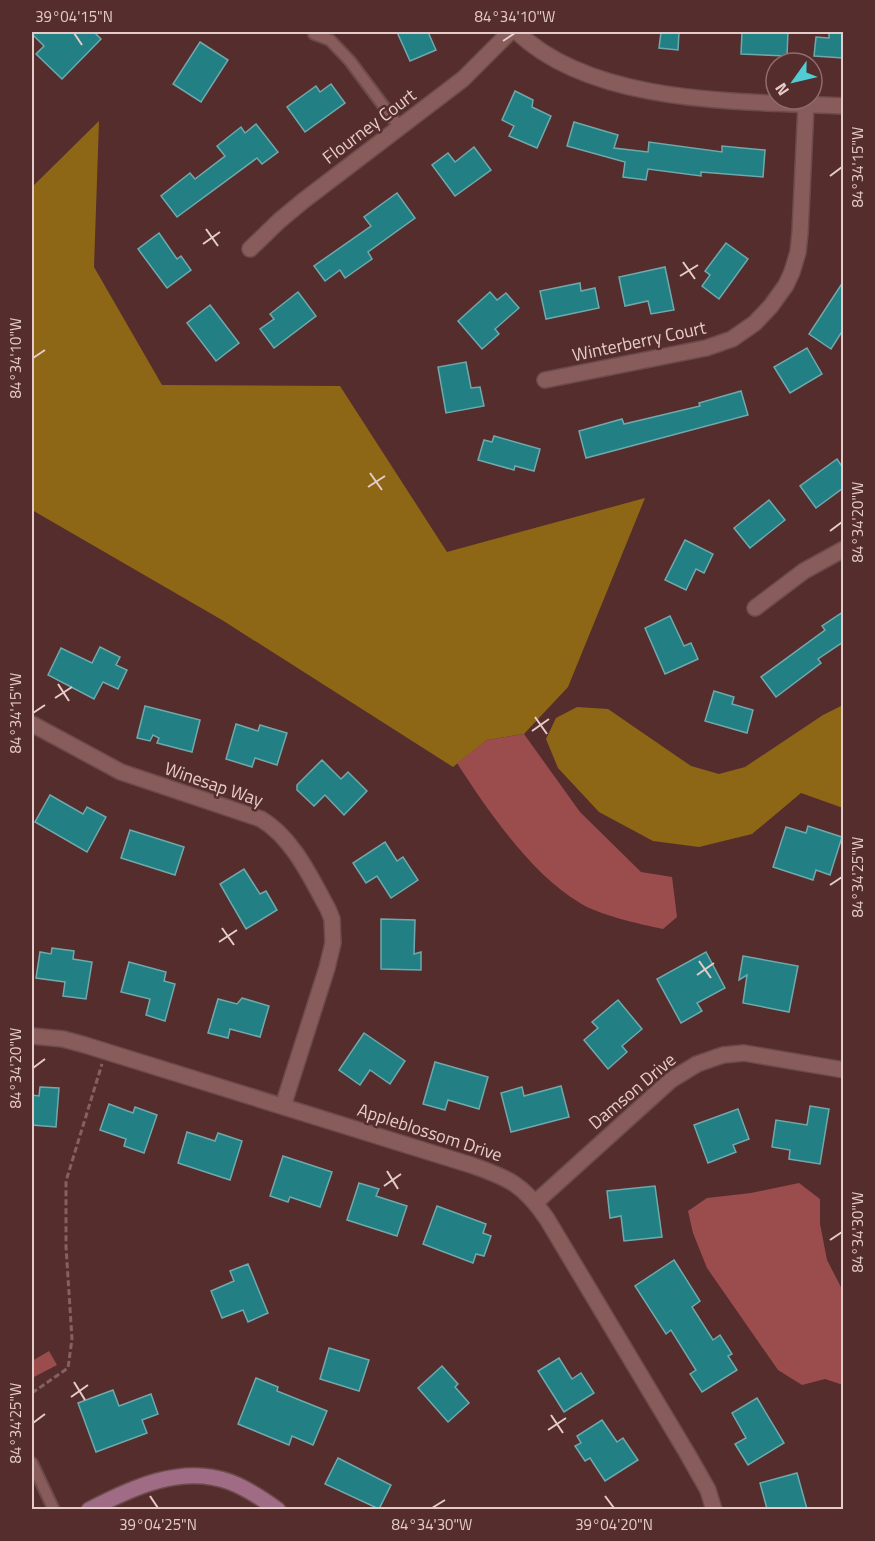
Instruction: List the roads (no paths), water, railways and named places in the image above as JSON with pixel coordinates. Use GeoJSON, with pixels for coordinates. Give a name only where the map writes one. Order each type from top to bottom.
{"type":"FeatureCollection","features":[{"type":"Feature","properties":{"kind":"street","name":"Flourney Court"},"geometry":{"type":"LineString","coordinates":[[250,249],[303,201],[463,79],[510,32]]}},
{"type":"Feature","properties":{"kind":"street"},"geometry":{"type":"LineString","coordinates":[[517,32],[532,46],[556,61],[589,74],[658,93],[692,99],[764,103]]}},
{"type":"Feature","properties":{"kind":"street"},"geometry":{"type":"LineString","coordinates":[[824,105],[843,106]]}},
{"type":"Feature","properties":{"kind":"street","name":"Winterberry Court"},"geometry":{"type":"LineString","coordinates":[[545,380],[706,348],[732,339],[755,323],[786,285],[798,252],[806,111]]}},
{"type":"Feature","properties":{"kind":"street"},"geometry":{"type":"LineString","coordinates":[[755,608],[804,571],[843,549]]}},
{"type":"Feature","properties":{"kind":"street","name":"Winesap Way"},"geometry":{"type":"LineString","coordinates":[[32,724],[121,772],[261,819],[271,825],[289,844],[328,909],[332,919],[333,943],[318,1000],[283,1106]]}},
{"type":"Feature","properties":{"kind":"street","name":"Appleblossom Drive"},"geometry":{"type":"LineString","coordinates":[[32,1036],[63,1039],[283,1106],[496,1174],[521,1188],[536,1202],[687,1453],[708,1490],[714,1509]]}},
{"type":"Feature","properties":{"kind":"street","name":"Damson Drive"},"geometry":{"type":"LineString","coordinates":[[536,1202],[671,1080],[697,1064],[723,1055],[744,1053],[843,1070]]}},
{"type":"Feature","properties":{"kind":"street"},"geometry":{"type":"LineString","coordinates":[[89,1509],[124,1492],[160,1480],[193,1476],[232,1482],[278,1509]]}},
{"type":"Feature","properties":{"kind":"lane"},"geometry":{"type":"LineString","coordinates":[[314,34],[330,40],[350,61],[400,128]]}},
{"type":"Feature","properties":{"kind":"lane"},"geometry":{"type":"LineString","coordinates":[[32,1463],[54,1509]]}}]}
